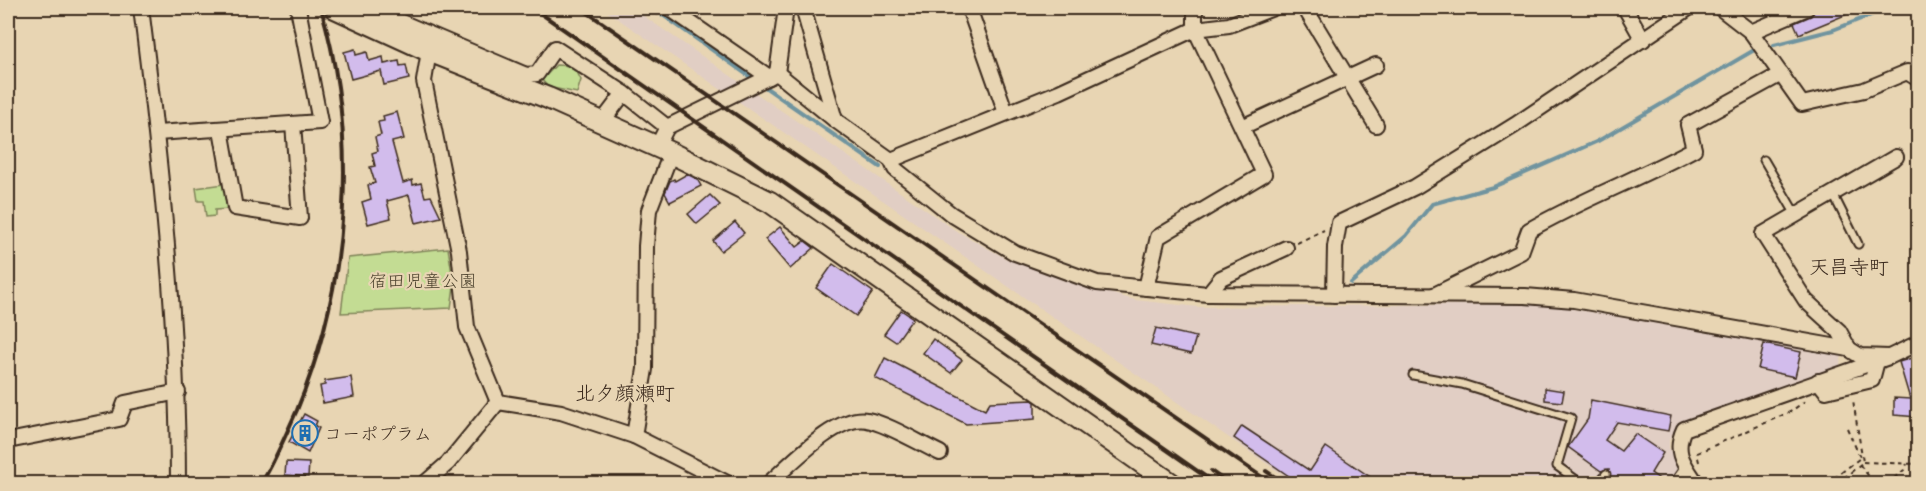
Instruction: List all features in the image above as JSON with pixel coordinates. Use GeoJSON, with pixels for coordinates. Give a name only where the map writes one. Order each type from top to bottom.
{"type":"FeatureCollection","features":[{"type":"Feature","properties":{"kind":"street"},"geometry":{"type":"LineString","coordinates":[[141,8],[157,133],[178,392],[178,483]]}},
{"type":"Feature","properties":{"kind":"street"},"geometry":{"type":"LineString","coordinates":[[157,133],[320,122],[298,8]]}},
{"type":"Feature","properties":{"kind":"street"},"geometry":{"type":"LineString","coordinates":[[335,8],[429,51],[602,122],[770,202],[1172,483]]}},
{"type":"Feature","properties":{"kind":"street"},"geometry":{"type":"LineString","coordinates":[[368,8],[530,76],[537,74],[555,48],[624,93],[667,127]]}},
{"type":"Feature","properties":{"kind":"street"},"geometry":{"type":"LineString","coordinates":[[669,8],[773,75],[891,160],[895,169],[951,214],[1015,253],[1097,283],[1208,294],[1525,296],[1574,300],[1849,349],[1860,356],[1883,359]]}},
{"type":"Feature","properties":{"kind":"street"},"geometry":{"type":"LineString","coordinates":[[773,75],[786,8]]}},
{"type":"Feature","properties":{"kind":"street"},"geometry":{"type":"LineString","coordinates":[[803,8],[835,120]]}},
{"type":"Feature","properties":{"kind":"street"},"geometry":{"type":"LineString","coordinates":[[969,8],[1006,113]]}},
{"type":"Feature","properties":{"kind":"street"},"geometry":{"type":"LineString","coordinates":[[1146,288],[1158,237],[1264,174],[1195,29],[1195,8]]}},
{"type":"Feature","properties":{"kind":"street"},"geometry":{"type":"LineString","coordinates":[[891,160],[1006,113],[1195,29],[1229,25],[1273,8]]}},
{"type":"Feature","properties":{"kind":"street"},"geometry":{"type":"LineString","coordinates":[[1305,8],[1376,125]]}},
{"type":"Feature","properties":{"kind":"street"},"geometry":{"type":"LineString","coordinates":[[1625,8],[1643,40]]}},
{"type":"Feature","properties":{"kind":"street"},"geometry":{"type":"LineString","coordinates":[[1334,295],[1335,247],[1339,223],[1415,187],[1689,8]]}},
{"type":"Feature","properties":{"kind":"street"},"geometry":{"type":"LineString","coordinates":[[1720,8],[1751,32],[1802,104],[1864,90],[1913,75],[1918,61]]}},
{"type":"Feature","properties":{"kind":"street"},"geometry":{"type":"LineString","coordinates":[[1751,32],[1807,8]]}},
{"type":"Feature","properties":{"kind":"street"},"geometry":{"type":"LineString","coordinates":[[429,51],[424,81],[459,251],[467,327],[498,402]]}},
{"type":"Feature","properties":{"kind":"street"},"geometry":{"type":"LineString","coordinates":[[1242,127],[1376,65]]}},
{"type":"Feature","properties":{"kind":"street"},"geometry":{"type":"LineString","coordinates":[[1434,296],[1521,252],[1529,230],[1576,203],[1648,173],[1694,149],[1688,125],[1781,74]]}},
{"type":"Feature","properties":{"kind":"street"},"geometry":{"type":"LineString","coordinates":[[667,127],[773,75]]}},
{"type":"Feature","properties":{"kind":"street"},"geometry":{"type":"LineString","coordinates":[[602,122],[624,93]]}},
{"type":"Feature","properties":{"kind":"street"},"geometry":{"type":"LineString","coordinates":[[221,129],[235,208],[300,218],[293,124]]}},
{"type":"Feature","properties":{"kind":"street"},"geometry":{"type":"LineString","coordinates":[[634,436],[645,369],[646,246],[649,210],[664,150],[667,127]]}},
{"type":"Feature","properties":{"kind":"street"},"geometry":{"type":"LineString","coordinates":[[1849,349],[1839,331],[1806,301],[1763,234],[1896,157]]}},
{"type":"Feature","properties":{"kind":"street"},"geometry":{"type":"LineString","coordinates":[[1208,294],[1221,278],[1286,248]]}},
{"type":"Feature","properties":{"kind":"street"},"geometry":{"type":"LineString","coordinates":[[1697,483],[1685,466],[1677,443],[1683,429],[1883,359],[1918,343]]}},
{"type":"Feature","properties":{"kind":"street"},"geometry":{"type":"LineString","coordinates":[[1819,382],[1826,391],[1872,380],[1883,359]]}},
{"type":"Feature","properties":{"kind":"street"},"geometry":{"type":"LineString","coordinates":[[8,441],[119,418],[125,403],[178,392]]}},
{"type":"Feature","properties":{"kind":"street"},"geometry":{"type":"LineString","coordinates":[[498,402],[561,412],[634,436],[729,483]]}},
{"type":"Feature","properties":{"kind":"street"},"geometry":{"type":"LineString","coordinates":[[424,483],[448,463],[498,402]]}},
{"type":"Feature","properties":{"kind":"street"},"geometry":{"type":"LineString","coordinates":[[768,483],[836,427],[850,420],[868,420],[940,453]]}},
{"type":"Feature","properties":{"kind":"lane"},"geometry":{"type":"LineString","coordinates":[[1764,160],[1796,215]]}},
{"type":"Feature","properties":{"kind":"lane"},"geometry":{"type":"LineString","coordinates":[[1833,194],[1858,244]]}},
{"type":"Feature","properties":{"kind":"lane"},"geometry":{"type":"LineString","coordinates":[[1413,375],[1462,384],[1571,418],[1557,466],[1582,483]]}},
{"type":"Feature","properties":{"kind":"lane"},"geometry":{"type":"LineString","coordinates":[[1673,483],[1685,466]]}},
{"type":"Feature","properties":{"kind":"lane"},"geometry":{"type":"LineString","coordinates":[[1598,483],[1605,474]]}},
{"type":"Feature","properties":{"kind":"path"},"geometry":{"type":"LineString","coordinates":[[1286,248],[1339,223]]}},
{"type":"Feature","properties":{"kind":"path"},"geometry":{"type":"LineString","coordinates":[[1714,483],[1700,462],[1697,453],[1790,412],[1810,397],[1819,382]]}},
{"type":"Feature","properties":{"kind":"path"},"geometry":{"type":"LineString","coordinates":[[1850,385],[1861,463]]}},
{"type":"Feature","properties":{"kind":"path"},"geometry":{"type":"LineString","coordinates":[[1847,428],[1861,463],[1875,483]]}},
{"type":"Feature","properties":{"kind":"path"},"geometry":{"type":"LineString","coordinates":[[1827,483],[1860,458]]}},
{"type":"Feature","properties":{"kind":"path"},"geometry":{"type":"LineString","coordinates":[[1837,483],[1861,463],[1918,464]]}},
{"type":"Feature","properties":{"kind":"path"},"geometry":{"type":"LineString","coordinates":[[1887,483],[1904,470],[1907,464]]}},
{"type":"Feature","properties":{"kind":"shaded area"},"geometry":{"type":"Polygon","coordinates":[[[602,8],[632,8],[955,230],[1007,259],[1066,281],[1135,300],[1199,307],[1545,304],[1842,356],[1839,368],[1676,428],[1669,440],[1669,448],[1691,483],[1295,483],[602,8]]]}},
{"type":"Feature","properties":{"kind":"green space"},"geometry":{"type":"Polygon","coordinates":[[[556,65],[574,66],[581,80],[577,93],[548,87],[542,80],[556,65]]]}},
{"type":"Feature","properties":{"kind":"green space"},"geometry":{"type":"Polygon","coordinates":[[[224,184],[228,209],[215,210],[215,216],[206,217],[204,201],[198,201],[196,188],[224,184]]]}},
{"type":"Feature","properties":{"kind":"green space","name":"宿田児童公園"},"geometry":{"type":"Polygon","coordinates":[[[448,248],[454,286],[451,308],[341,313],[348,258],[448,248]]]}},
{"type":"Feature","properties":{"kind":"building"},"geometry":{"type":"Polygon","coordinates":[[[1816,8],[1862,8],[1799,34],[1794,23],[1811,16],[1816,8]]]}},
{"type":"Feature","properties":{"kind":"building"},"geometry":{"type":"Polygon","coordinates":[[[355,49],[356,55],[367,52],[369,61],[383,57],[384,64],[399,61],[400,66],[406,65],[409,79],[384,85],[381,71],[351,79],[344,52],[355,49]]]}},
{"type":"Feature","properties":{"kind":"building"},"geometry":{"type":"Polygon","coordinates":[[[397,112],[404,139],[392,142],[403,183],[412,180],[413,185],[421,183],[425,197],[431,196],[441,217],[416,223],[409,195],[387,201],[391,218],[368,224],[362,202],[371,199],[368,185],[375,183],[370,167],[375,166],[372,153],[378,151],[375,137],[381,135],[378,122],[384,121],[383,116],[397,112]]]}},
{"type":"Feature","properties":{"kind":"building"},"geometry":{"type":"Polygon","coordinates":[[[687,174],[697,179],[701,186],[670,202],[665,193],[670,181],[674,179],[675,181],[687,174]]]}},
{"type":"Feature","properties":{"kind":"building"},"geometry":{"type":"Polygon","coordinates":[[[710,195],[720,205],[697,224],[688,214],[710,195]]]}},
{"type":"Feature","properties":{"kind":"building"},"geometry":{"type":"Polygon","coordinates":[[[735,222],[744,233],[721,251],[713,241],[735,222]]]}},
{"type":"Feature","properties":{"kind":"building"},"geometry":{"type":"Polygon","coordinates":[[[780,227],[797,247],[805,241],[814,248],[790,269],[765,239],[780,227]]]}},
{"type":"Feature","properties":{"kind":"building"},"geometry":{"type":"Polygon","coordinates":[[[833,264],[873,292],[856,316],[816,288],[833,264]]]}},
{"type":"Feature","properties":{"kind":"building"},"geometry":{"type":"Polygon","coordinates":[[[901,310],[913,318],[896,342],[884,334],[901,310]]]}},
{"type":"Feature","properties":{"kind":"building"},"geometry":{"type":"Polygon","coordinates":[[[1156,328],[1196,337],[1191,354],[1151,345],[1156,328]]]}},
{"type":"Feature","properties":{"kind":"building"},"geometry":{"type":"Polygon","coordinates":[[[933,339],[962,360],[951,373],[923,353],[933,339]]]}},
{"type":"Feature","properties":{"kind":"building"},"geometry":{"type":"Polygon","coordinates":[[[1764,344],[1801,352],[1795,377],[1758,369],[1764,344]]]}},
{"type":"Feature","properties":{"kind":"building"},"geometry":{"type":"Polygon","coordinates":[[[1918,356],[1918,417],[1894,415],[1894,398],[1910,399],[1899,362],[1918,356]]]}},
{"type":"Feature","properties":{"kind":"building"},"geometry":{"type":"Polygon","coordinates":[[[885,358],[985,410],[990,402],[1032,400],[1035,402],[1035,419],[966,424],[875,378],[885,358]]]}},
{"type":"Feature","properties":{"kind":"building"},"geometry":{"type":"Polygon","coordinates":[[[351,377],[354,397],[323,403],[320,386],[325,385],[325,381],[351,377]]]}},
{"type":"Feature","properties":{"kind":"building"},"geometry":{"type":"Polygon","coordinates":[[[1545,388],[1564,391],[1562,402],[1545,400],[1545,388]]]}},
{"type":"Feature","properties":{"kind":"building"},"geometry":{"type":"Polygon","coordinates":[[[1591,400],[1671,416],[1668,431],[1617,422],[1605,440],[1621,451],[1635,434],[1663,453],[1651,473],[1665,483],[1619,483],[1610,477],[1609,469],[1601,471],[1568,447],[1588,419],[1591,400]]]}},
{"type":"Feature","properties":{"kind":"building","name":"コーポプラム"},"geometry":{"type":"Polygon","coordinates":[[[304,414],[317,421],[315,426],[319,428],[308,453],[289,442],[304,414]]]}},
{"type":"Feature","properties":{"kind":"building"},"geometry":{"type":"Polygon","coordinates":[[[1242,426],[1310,471],[1326,447],[1379,483],[1299,483],[1234,438],[1242,426]]]}},
{"type":"Feature","properties":{"kind":"building"},"geometry":{"type":"Polygon","coordinates":[[[286,462],[309,463],[308,477],[285,475],[286,462]]]}},
{"type":"Feature","properties":{"kind":"waterway"},"geometry":{"type":"LineString","coordinates":[[653,8],[756,81]]}},
{"type":"Feature","properties":{"kind":"waterway"},"geometry":{"type":"LineString","coordinates":[[1774,45],[1833,30],[1889,8]]}},
{"type":"Feature","properties":{"kind":"waterway"},"geometry":{"type":"LineString","coordinates":[[1351,283],[1406,236],[1432,204],[1493,187],[1598,141],[1756,49]]}},
{"type":"Feature","properties":{"kind":"waterway"},"geometry":{"type":"LineString","coordinates":[[762,85],[880,167]]}},
{"type":"Feature","properties":{"kind":"railway"},"geometry":{"type":"LineString","coordinates":[[261,484],[297,410],[315,362],[328,312],[337,262],[343,211],[344,160],[341,108],[333,58],[321,8]]}},
{"type":"Feature","properties":{"kind":"railway"},"geometry":{"type":"LineString","coordinates":[[533,8],[1216,484]]}},
{"type":"Feature","properties":{"kind":"railway"},"geometry":{"type":"LineString","coordinates":[[581,8],[1272,484]]}},
{"type":"Feature","properties":{"kind":"railway"},"geometry":{"type":"LineString","coordinates":[[1211,471],[1229,484]]}},
{"type":"Feature","properties":{"kind":"railway"},"geometry":{"type":"LineString","coordinates":[[1266,471],[1285,484]]}},
{"type":"Feature","properties":{"kind":"place","name":"コーポプラム"},"geometry":{"type":"Point","coordinates":[305,433]}},
{"type":"Feature","properties":{"kind":"district","name":"天昌寺町"},"geometry":{"type":"Point","coordinates":[1849,266]}},
{"type":"Feature","properties":{"kind":"district","name":"北夕顔瀬町"},"geometry":{"type":"Point","coordinates":[625,392]}}]}
